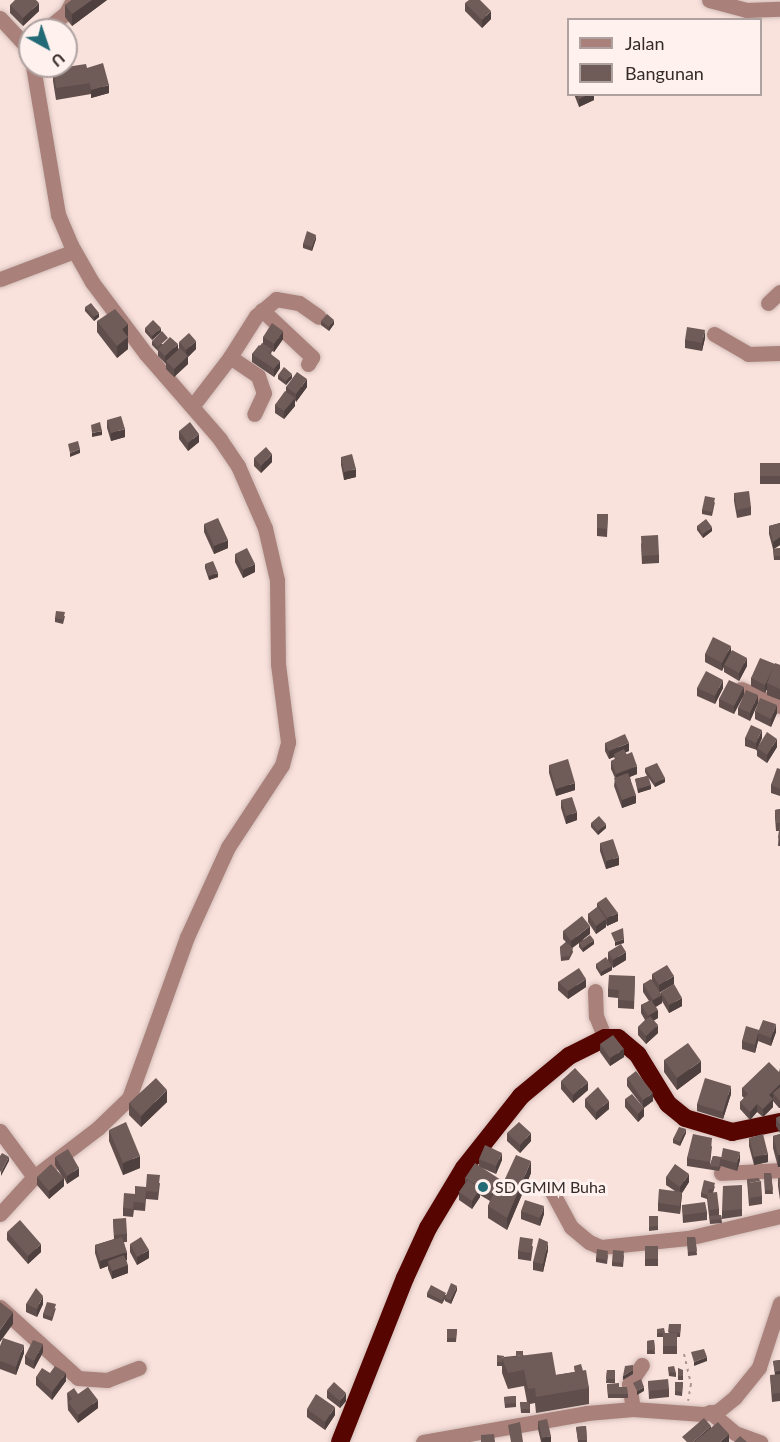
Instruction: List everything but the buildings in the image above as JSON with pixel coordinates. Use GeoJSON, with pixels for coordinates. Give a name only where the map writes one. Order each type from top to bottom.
{"type":"FeatureCollection","features":[{"type":"Feature","properties":{"kind":"highway"},"geometry":{"type":"LineString","coordinates":[[340,1442],[405,1278],[428,1228],[464,1168],[521,1096],[569,1056],[605,1038],[618,1038],[629,1045],[668,1104],[685,1118],[732,1132],[780,1122]]}},
{"type":"Feature","properties":{"kind":"street"},"geometry":{"type":"LineString","coordinates":[[60,18],[66,13],[73,0]]}},
{"type":"Feature","properties":{"kind":"street"},"geometry":{"type":"LineString","coordinates":[[710,0],[746,10],[780,9]]}},
{"type":"Feature","properties":{"kind":"street"},"geometry":{"type":"LineString","coordinates":[[0,18],[18,37]]}},
{"type":"Feature","properties":{"kind":"street"},"geometry":{"type":"LineString","coordinates":[[0,1214],[34,1177],[98,1128],[129,1098],[187,937],[228,847],[282,765],[288,742],[278,664],[273,554],[238,466],[194,404],[146,354],[74,251],[58,214],[35,78]]}},
{"type":"Feature","properties":{"kind":"street"},"geometry":{"type":"LineString","coordinates":[[0,279],[74,251]]}},
{"type":"Feature","properties":{"kind":"street"},"geometry":{"type":"LineString","coordinates":[[768,303],[780,292]]}},
{"type":"Feature","properties":{"kind":"street"},"geometry":{"type":"LineString","coordinates":[[194,404],[262,310],[276,299],[289,298],[319,317]]}},
{"type":"Feature","properties":{"kind":"street"},"geometry":{"type":"LineString","coordinates":[[262,310],[312,357],[308,364]]}},
{"type":"Feature","properties":{"kind":"street"},"geometry":{"type":"LineString","coordinates":[[714,334],[741,352],[780,353]]}},
{"type":"Feature","properties":{"kind":"street"},"geometry":{"type":"LineString","coordinates":[[230,357],[258,376],[264,393],[254,414]]}},
{"type":"Feature","properties":{"kind":"street"},"geometry":{"type":"LineString","coordinates":[[741,689],[780,706]]}},
{"type":"Feature","properties":{"kind":"street"},"geometry":{"type":"LineString","coordinates":[[595,991],[596,1016],[605,1038]]}},
{"type":"Feature","properties":{"kind":"street"},"geometry":{"type":"LineString","coordinates":[[0,1131],[34,1177]]}},
{"type":"Feature","properties":{"kind":"street"},"geometry":{"type":"LineString","coordinates":[[721,1173],[780,1170]]}},
{"type":"Feature","properties":{"kind":"street"},"geometry":{"type":"LineString","coordinates":[[551,1190],[579,1236],[595,1245],[615,1248],[715,1233],[780,1216]]}},
{"type":"Feature","properties":{"kind":"street"},"geometry":{"type":"LineString","coordinates":[[423,1442],[546,1419],[633,1409],[710,1412],[735,1397],[754,1376],[768,1347],[780,1304]]}},
{"type":"Feature","properties":{"kind":"street"},"geometry":{"type":"LineString","coordinates":[[0,1307],[78,1378],[107,1380],[139,1368]]}},
{"type":"Feature","properties":{"kind":"street"},"geometry":{"type":"LineString","coordinates":[[633,1409],[629,1384],[642,1365]]}},
{"type":"Feature","properties":{"kind":"street"},"geometry":{"type":"LineString","coordinates":[[710,1412],[735,1433],[760,1442]]}},
{"type":"Feature","properties":{"kind":"path"},"geometry":{"type":"LineString","coordinates":[[684,1354],[691,1384],[686,1411]]}},
{"type":"Feature","properties":{"kind":"place","name":"SD GMIM Buha"},"geometry":{"type":"Point","coordinates":[483,1187]}}]}
